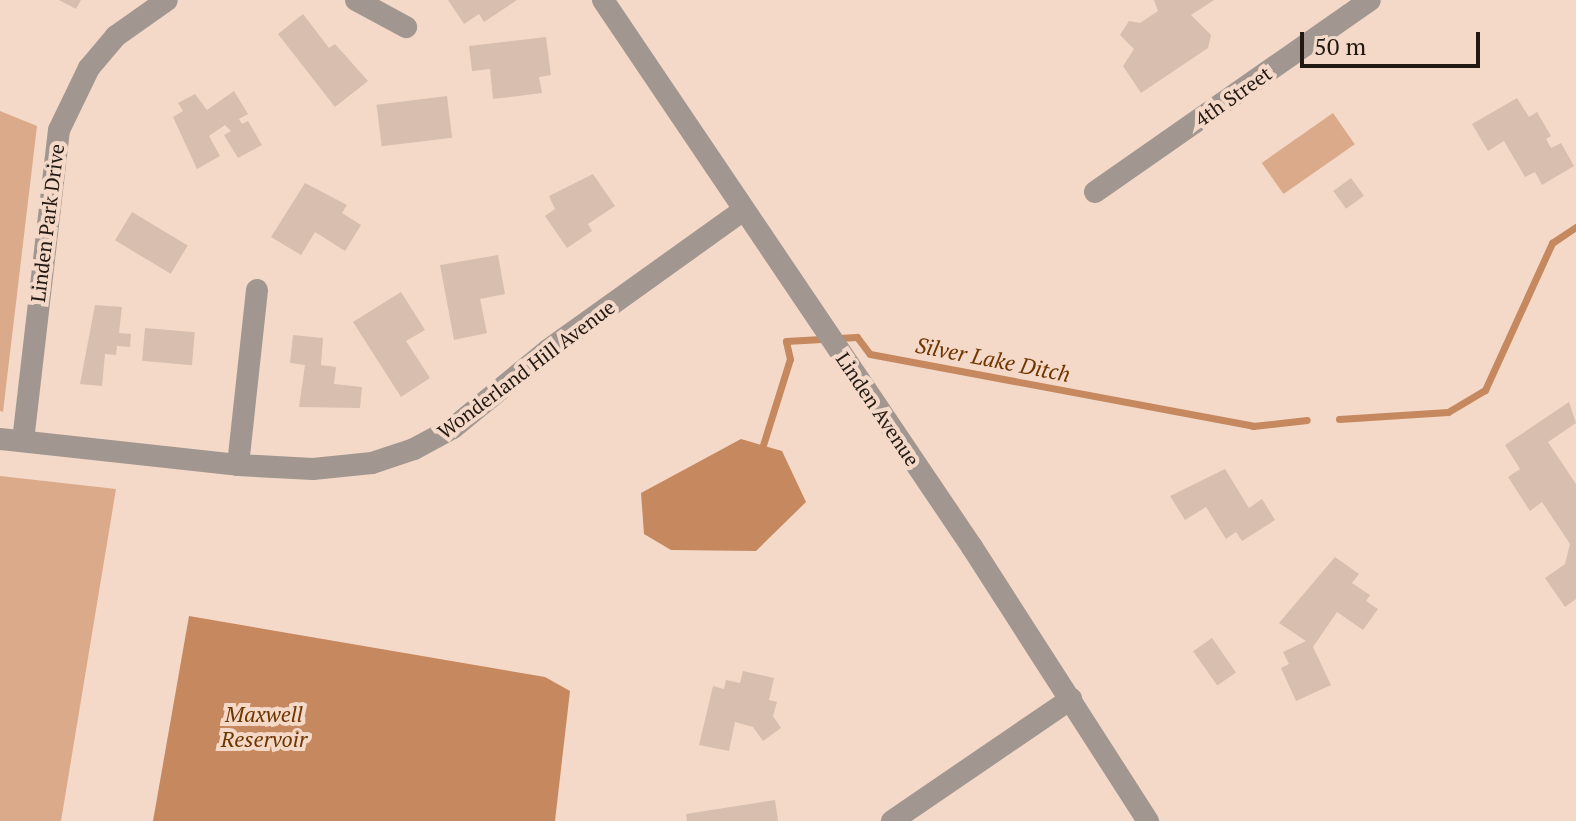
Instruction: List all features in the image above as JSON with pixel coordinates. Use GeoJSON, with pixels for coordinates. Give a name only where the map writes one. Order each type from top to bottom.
{"type":"FeatureCollection","features":[{"type":"Feature","properties":{"kind":"street","name":"Linden Park Drive"},"geometry":{"type":"LineString","coordinates":[[23,441],[59,130],[89,68],[116,36],[167,0]]}},
{"type":"Feature","properties":{"kind":"street"},"geometry":{"type":"LineString","coordinates":[[356,0],[406,27]]}},
{"type":"Feature","properties":{"kind":"street","name":"Linden Avenue"},"geometry":{"type":"LineString","coordinates":[[603,0],[1071,699],[1148,821]]}},
{"type":"Feature","properties":{"kind":"street","name":"4th Street"},"geometry":{"type":"LineString","coordinates":[[1095,192],[1370,0]]}},
{"type":"Feature","properties":{"kind":"street","name":"Wonderland Hill Avenue"},"geometry":{"type":"LineString","coordinates":[[0,439],[238,465],[313,469],[372,463],[414,449],[453,428],[548,350],[742,211]]}},
{"type":"Feature","properties":{"kind":"street"},"geometry":{"type":"LineString","coordinates":[[238,465],[257,290]]}},
{"type":"Feature","properties":{"kind":"street"},"geometry":{"type":"LineString","coordinates":[[892,821],[1071,699]]}},
{"type":"Feature","properties":{"kind":"shaded area"},"geometry":{"type":"Polygon","coordinates":[[[0,111],[37,126],[3,412],[0,411],[0,111]]]}},
{"type":"Feature","properties":{"kind":"shaded area"},"geometry":{"type":"Polygon","coordinates":[[[1333,113],[1355,144],[1284,194],[1262,163],[1333,113]]]}},
{"type":"Feature","properties":{"kind":"shaded area"},"geometry":{"type":"Polygon","coordinates":[[[0,476],[116,489],[61,821],[0,821],[0,476]]]}},
{"type":"Feature","properties":{"kind":"water"},"geometry":{"type":"Polygon","coordinates":[[[741,439],[782,451],[806,502],[756,551],[671,550],[644,534],[641,493],[741,439]]]}},
{"type":"Feature","properties":{"kind":"water","name":"Maxwell Reservoir"},"geometry":{"type":"Polygon","coordinates":[[[189,616],[545,677],[570,691],[555,821],[153,821],[189,616]]]}},
{"type":"Feature","properties":{"kind":"building"},"geometry":{"type":"Polygon","coordinates":[[[59,0],[81,0],[76,9],[59,0]]]}},
{"type":"Feature","properties":{"kind":"building"},"geometry":{"type":"Polygon","coordinates":[[[448,0],[517,0],[484,22],[479,14],[464,24],[448,0]]]}},
{"type":"Feature","properties":{"kind":"building"},"geometry":{"type":"Polygon","coordinates":[[[1154,0],[1214,0],[1191,15],[1211,35],[1208,48],[1141,93],[1123,66],[1134,49],[1120,35],[1129,21],[1140,23],[1158,11],[1154,0]]]}},
{"type":"Feature","properties":{"kind":"building"},"geometry":{"type":"Polygon","coordinates":[[[303,14],[329,48],[335,44],[368,81],[335,107],[278,34],[303,14]]]}},
{"type":"Feature","properties":{"kind":"building"},"geometry":{"type":"Polygon","coordinates":[[[546,37],[551,75],[539,77],[542,93],[493,99],[490,69],[472,71],[469,46],[546,37]]]}},
{"type":"Feature","properties":{"kind":"building"},"geometry":{"type":"Polygon","coordinates":[[[234,91],[248,114],[239,119],[242,124],[248,121],[262,145],[238,158],[224,135],[231,131],[225,125],[209,136],[220,156],[197,169],[173,117],[183,111],[178,103],[195,94],[207,110],[234,91]]]}},
{"type":"Feature","properties":{"kind":"building"},"geometry":{"type":"Polygon","coordinates":[[[447,96],[452,138],[382,146],[377,105],[447,96]]]}},
{"type":"Feature","properties":{"kind":"building"},"geometry":{"type":"Polygon","coordinates":[[[1517,98],[1529,117],[1537,112],[1551,136],[1546,139],[1551,148],[1561,143],[1574,166],[1542,185],[1535,172],[1525,177],[1504,141],[1488,151],[1472,124],[1517,98]]]}},
{"type":"Feature","properties":{"kind":"building"},"geometry":{"type":"Polygon","coordinates":[[[593,174],[615,206],[588,224],[592,231],[567,248],[545,216],[555,209],[549,196],[593,174]]]}},
{"type":"Feature","properties":{"kind":"building"},"geometry":{"type":"Polygon","coordinates":[[[1351,178],[1364,196],[1346,209],[1333,191],[1351,178]]]}},
{"type":"Feature","properties":{"kind":"building"},"geometry":{"type":"Polygon","coordinates":[[[305,183],[347,205],[342,213],[361,225],[345,251],[315,232],[301,255],[271,237],[305,183]]]}},
{"type":"Feature","properties":{"kind":"building"},"geometry":{"type":"Polygon","coordinates":[[[132,212],[188,245],[171,274],[115,240],[132,212]]]}},
{"type":"Feature","properties":{"kind":"building"},"geometry":{"type":"Polygon","coordinates":[[[498,255],[505,294],[480,299],[487,333],[454,340],[440,265],[498,255]]]}},
{"type":"Feature","properties":{"kind":"building"},"geometry":{"type":"Polygon","coordinates":[[[401,292],[425,330],[406,341],[430,378],[401,397],[353,322],[401,292]]]}},
{"type":"Feature","properties":{"kind":"building"},"geometry":{"type":"Polygon","coordinates":[[[95,305],[122,307],[119,333],[131,334],[130,347],[117,346],[116,355],[105,354],[102,386],[80,384],[95,305]]]}},
{"type":"Feature","properties":{"kind":"building"},"geometry":{"type":"Polygon","coordinates":[[[145,328],[195,332],[192,365],[142,361],[145,328]]]}},
{"type":"Feature","properties":{"kind":"building"},"geometry":{"type":"Polygon","coordinates":[[[293,335],[323,338],[321,365],[336,367],[334,384],[362,387],[360,408],[299,407],[305,365],[290,363],[293,335]]]}},
{"type":"Feature","properties":{"kind":"building"},"geometry":{"type":"Polygon","coordinates":[[[1569,402],[1576,423],[1548,442],[1576,484],[1576,599],[1565,607],[1545,578],[1565,564],[1570,544],[1542,502],[1530,511],[1508,477],[1520,469],[1505,445],[1569,402]]]}},
{"type":"Feature","properties":{"kind":"building"},"geometry":{"type":"Polygon","coordinates":[[[1225,469],[1249,508],[1262,499],[1275,520],[1242,541],[1236,532],[1226,539],[1206,507],[1185,520],[1170,496],[1225,469]]]}},
{"type":"Feature","properties":{"kind":"building"},"geometry":{"type":"Polygon","coordinates":[[[1335,557],[1359,574],[1352,583],[1370,595],[1366,601],[1378,609],[1363,630],[1337,612],[1313,647],[1331,685],[1296,701],[1281,668],[1289,664],[1283,652],[1306,641],[1279,623],[1335,557]]]}},
{"type":"Feature","properties":{"kind":"building"},"geometry":{"type":"Polygon","coordinates":[[[1212,638],[1236,672],[1217,686],[1193,651],[1212,638]]]}},
{"type":"Feature","properties":{"kind":"building"},"geometry":{"type":"Polygon","coordinates":[[[743,671],[774,678],[769,700],[777,702],[773,716],[781,728],[763,741],[753,727],[735,722],[729,751],[699,745],[713,686],[724,689],[726,680],[740,683],[743,671]]]}},
{"type":"Feature","properties":{"kind":"building"},"geometry":{"type":"Polygon","coordinates":[[[775,800],[778,821],[687,821],[686,814],[775,800]]]}},
{"type":"Feature","properties":{"kind":"waterway","name":"Silver Lake Ditch"},"geometry":{"type":"LineString","coordinates":[[1339,419],[1448,412],[1485,390],[1552,243],[1576,227]]}},
{"type":"Feature","properties":{"kind":"waterway","name":"Silver Lake Ditch"},"geometry":{"type":"LineString","coordinates":[[763,445],[790,359],[786,341],[857,337],[870,354],[1253,426],[1307,420]]}}]}
